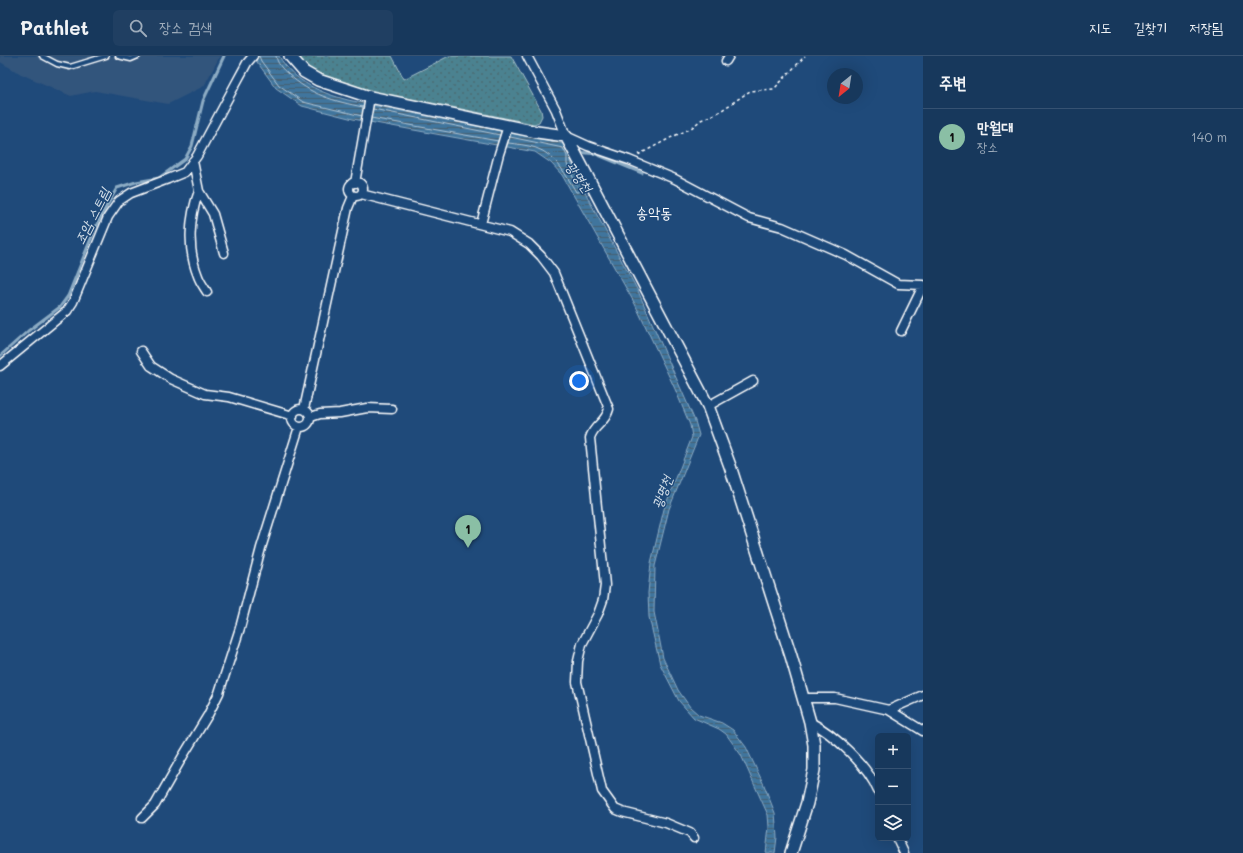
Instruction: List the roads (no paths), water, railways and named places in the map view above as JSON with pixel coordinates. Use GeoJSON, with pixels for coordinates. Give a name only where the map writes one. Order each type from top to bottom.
{"type":"FeatureCollection","features":[{"type":"Feature","properties":{"kind":"street"},"geometry":{"type":"LineString","coordinates":[[0,366],[67,311],[73,302],[108,217],[119,201],[131,193],[185,172],[197,156],[235,85],[253,56]]}},
{"type":"Feature","properties":{"kind":"street"},"geometry":{"type":"LineString","coordinates":[[290,56],[304,72],[318,80],[369,101],[507,129],[537,132],[570,145],[588,146],[629,160],[676,179],[750,218],[782,226],[846,255],[898,284],[923,285],[901,331]]}},
{"type":"Feature","properties":{"kind":"street"},"geometry":{"type":"LineString","coordinates":[[527,56],[556,110],[570,145],[708,406],[730,466],[804,698],[814,745],[814,770],[807,803],[791,853]]}},
{"type":"Feature","properties":{"kind":"street"},"geometry":{"type":"LineString","coordinates":[[355,183],[369,101]]}},
{"type":"Feature","properties":{"kind":"street"},"geometry":{"type":"LineString","coordinates":[[481,224],[507,129]]}},
{"type":"Feature","properties":{"kind":"street"},"geometry":{"type":"LineString","coordinates":[[193,161],[199,191],[213,214],[224,253]]}},
{"type":"Feature","properties":{"kind":"street"},"geometry":{"type":"LineString","coordinates":[[353,196],[350,194],[349,188],[350,185],[355,183],[361,185],[361,194]]}},
{"type":"Feature","properties":{"kind":"street"},"geometry":{"type":"LineString","coordinates":[[199,191],[192,217],[192,256],[198,276],[207,292]]}},
{"type":"Feature","properties":{"kind":"street"},"geometry":{"type":"LineString","coordinates":[[353,196],[361,194],[510,232],[529,244],[541,256],[554,273],[609,409],[607,417],[596,427],[590,438],[605,584],[603,600],[598,614],[582,644],[578,662],[577,682],[602,791],[615,809],[666,823],[690,833],[694,838]]}},
{"type":"Feature","properties":{"kind":"street"},"geometry":{"type":"LineString","coordinates":[[304,409],[348,208],[353,196]]}},
{"type":"Feature","properties":{"kind":"street"},"geometry":{"type":"LineString","coordinates":[[141,351],[151,366],[171,379],[205,394],[229,397],[293,416]]}},
{"type":"Feature","properties":{"kind":"street"},"geometry":{"type":"LineString","coordinates":[[708,406],[753,382]]}},
{"type":"Feature","properties":{"kind":"street"},"geometry":{"type":"LineString","coordinates":[[311,417],[320,414],[340,413],[367,408],[392,409]]}},
{"type":"Feature","properties":{"kind":"street"},"geometry":{"type":"LineString","coordinates":[[298,409],[304,409],[309,412],[311,417],[310,423],[305,427],[299,427],[294,424],[292,418],[293,413],[298,409]]}},
{"type":"Feature","properties":{"kind":"street"},"geometry":{"type":"LineString","coordinates":[[142,818],[155,805],[208,715],[219,692],[240,628],[261,548],[299,427]]}},
{"type":"Feature","properties":{"kind":"street"},"geometry":{"type":"LineString","coordinates":[[889,710],[923,695]]}},
{"type":"Feature","properties":{"kind":"street"},"geometry":{"type":"LineString","coordinates":[[804,698],[835,698],[889,710],[923,731]]}},
{"type":"Feature","properties":{"kind":"street"},"geometry":{"type":"LineString","coordinates":[[810,722],[823,728],[840,743],[873,780],[875,784]]}},
{"type":"Feature","properties":{"kind":"street"},"geometry":{"type":"LineString","coordinates":[[898,841],[904,853]]}},
{"type":"Feature","properties":{"kind":"lane"},"geometry":{"type":"LineString","coordinates":[[42,56],[57,64],[70,67],[106,56]]}},
{"type":"Feature","properties":{"kind":"lane"},"geometry":{"type":"LineString","coordinates":[[118,56],[131,59],[138,56]]}},
{"type":"Feature","properties":{"kind":"water"},"geometry":{"type":"Polygon","coordinates":[[[255,56],[279,56],[292,73],[300,80],[318,90],[348,100],[565,144],[571,156],[571,162],[590,202],[638,291],[695,421],[699,435],[669,509],[655,566],[654,612],[663,658],[678,690],[690,707],[699,715],[722,723],[733,730],[746,747],[775,813],[777,837],[775,853],[766,853],[769,827],[768,815],[741,755],[726,734],[719,729],[694,718],[679,701],[660,664],[649,617],[648,593],[651,563],[664,509],[692,437],[690,425],[675,389],[635,304],[562,175],[551,163],[535,152],[353,119],[302,106],[276,88],[257,62],[255,56]]]}},
{"type":"Feature","properties":{"kind":"waterway","name":"조암 스트림"},"geometry":{"type":"LineString","coordinates":[[0,356],[28,331],[60,307],[68,296],[94,231],[117,188],[136,182],[159,178],[185,159],[192,146],[203,101],[224,56]]}},
{"type":"Feature","properties":{"kind":"waterway","name":"광명천"},"geometry":{"type":"LineString","coordinates":[[578,152],[596,154],[642,173]]}},
{"type":"Feature","properties":{"kind":"place","name":"만월대"},"geometry":{"type":"Point","coordinates":[468,548]}},
{"type":"Feature","properties":{"kind":"district","name":"송악동"},"geometry":{"type":"Point","coordinates":[654,213]}}]}
